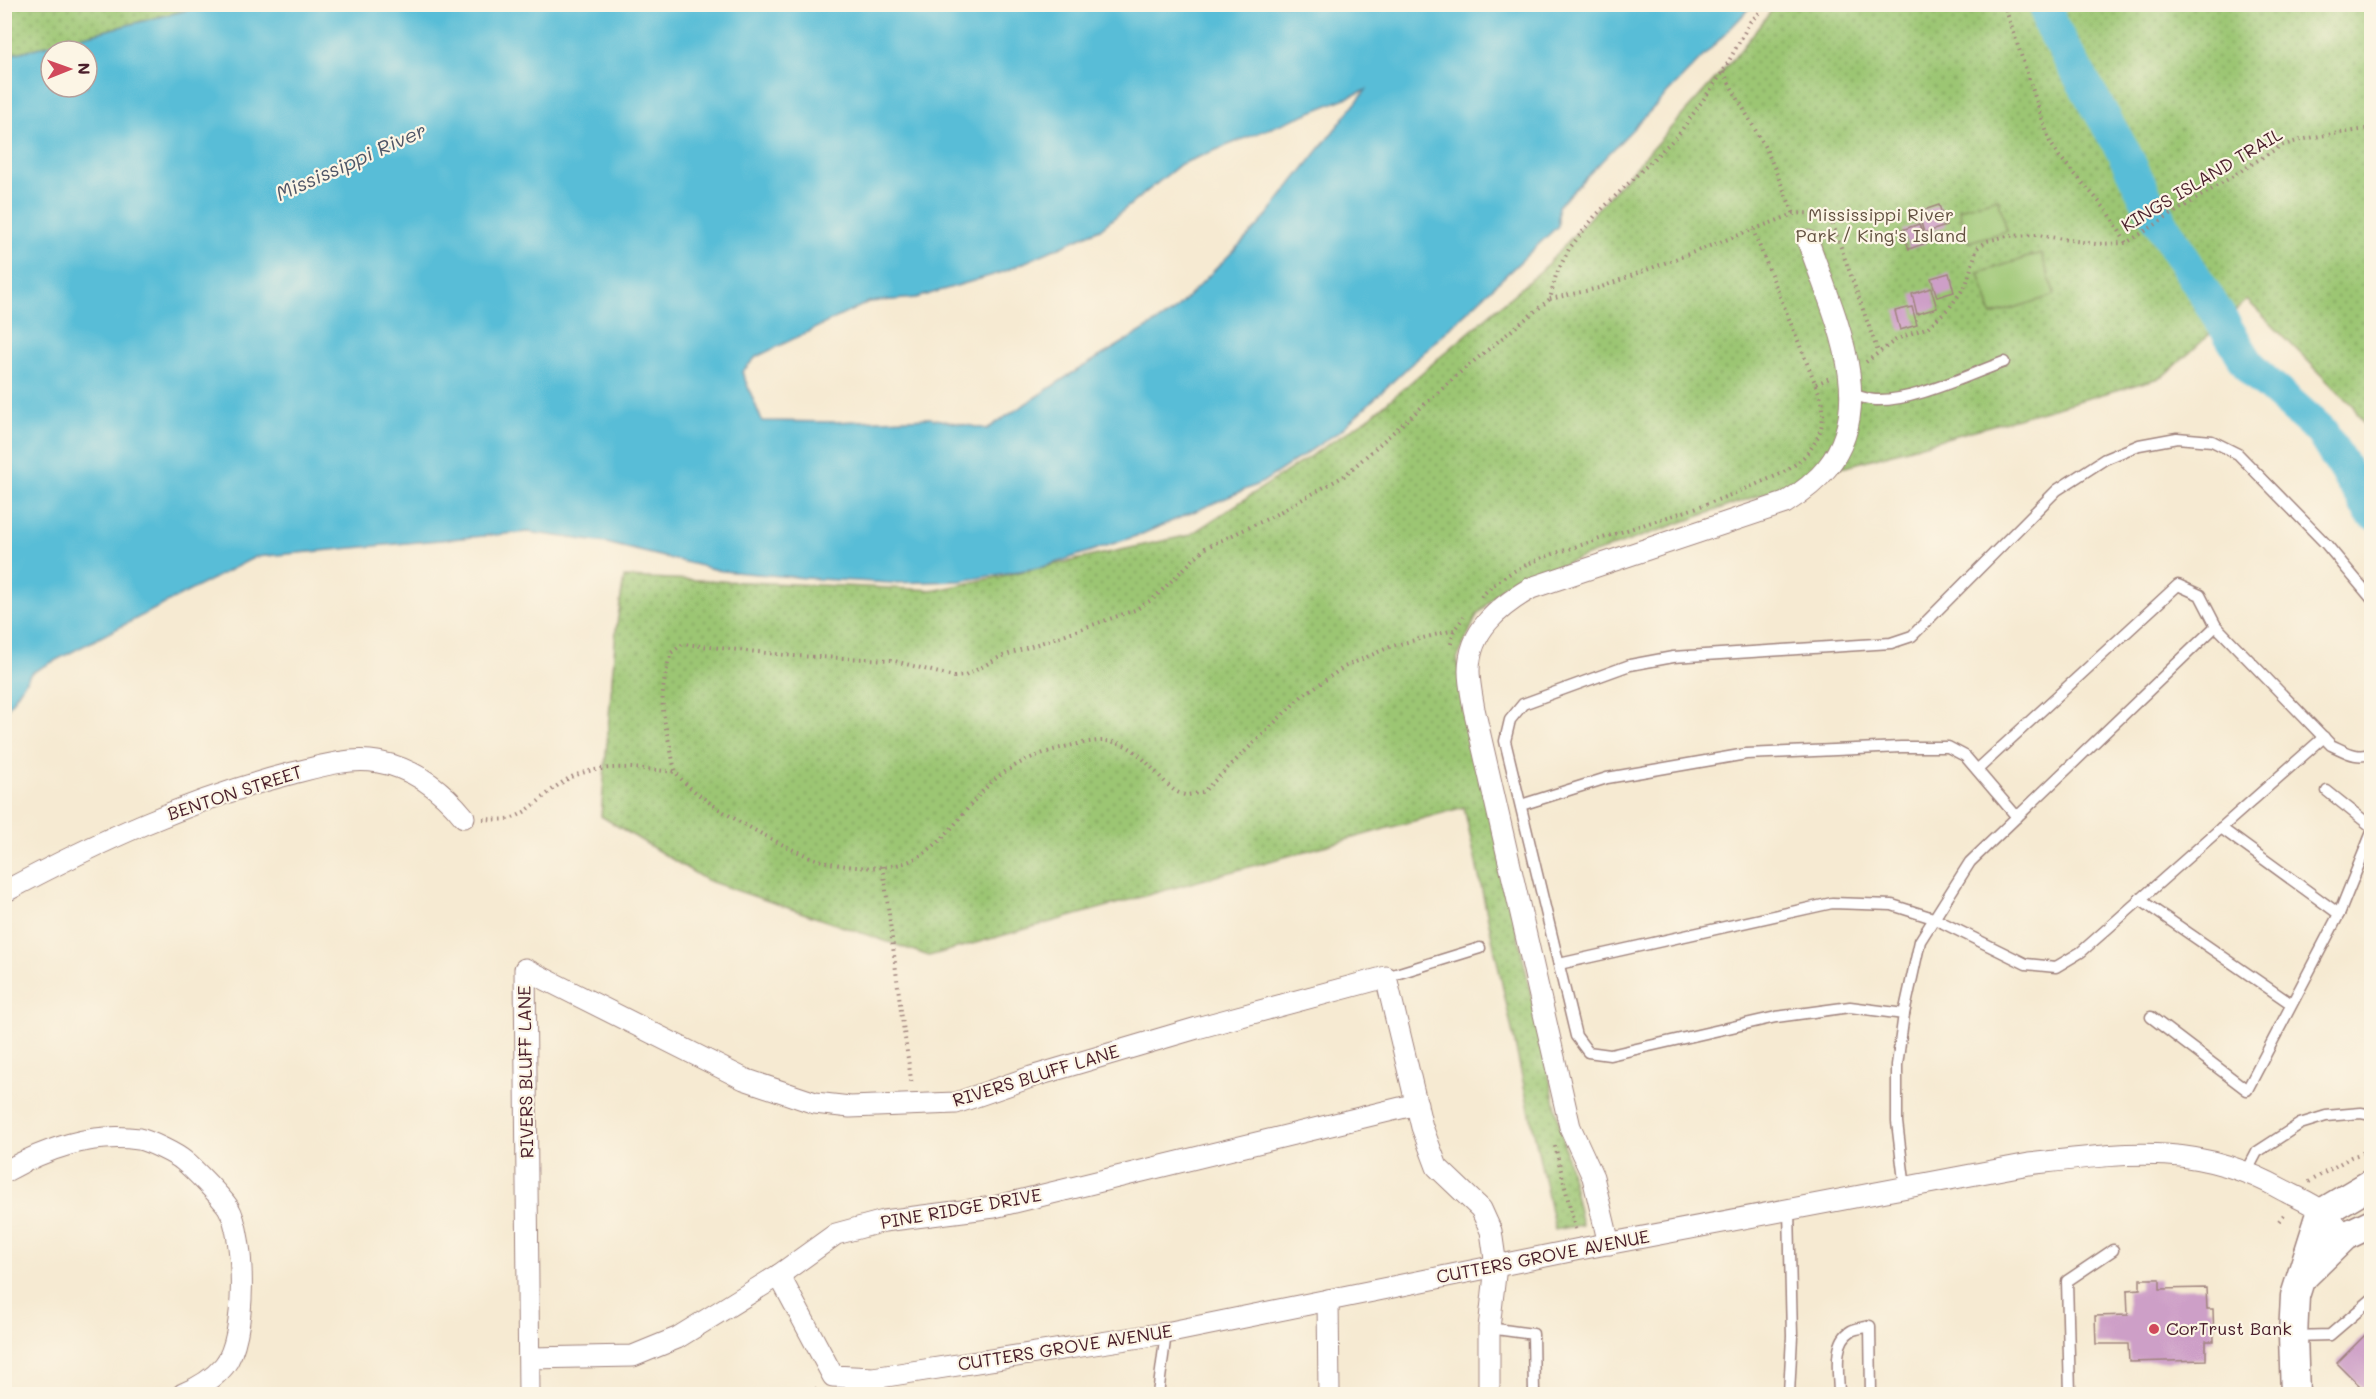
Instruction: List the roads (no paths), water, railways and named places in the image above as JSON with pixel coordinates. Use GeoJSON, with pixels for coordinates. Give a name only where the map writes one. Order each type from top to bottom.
{"type":"FeatureCollection","features":[{"type":"Feature","properties":{"kind":"main road"},"geometry":{"type":"LineString","coordinates":[[2295,1395],[2293,1336],[2295,1296],[2324,1212],[2372,1183]]}},
{"type":"Feature","properties":{"kind":"main road"},"geometry":{"type":"LineString","coordinates":[[2300,1281],[2345,1236],[2372,1223]]}},
{"type":"Feature","properties":{"kind":"street"},"geometry":{"type":"LineString","coordinates":[[1609,1244],[1593,1177],[1570,1126],[1474,709],[1469,670],[1473,645],[1487,622],[1503,604],[1531,588],[1785,503],[1809,487],[1828,467],[1844,438],[1850,417],[1851,370],[1808,241]]}},
{"type":"Feature","properties":{"kind":"street","name":"BENTON STREET"},"geometry":{"type":"LineString","coordinates":[[4,892],[95,844],[201,801],[267,780],[348,761],[378,762],[406,770],[431,784],[449,799],[464,818]]}},
{"type":"Feature","properties":{"kind":"street","name":"RIVERS BLUFF LANE"},"geometry":{"type":"LineString","coordinates":[[529,1395],[525,969],[744,1079],[814,1103],[850,1107],[956,1103],[1076,1064],[1386,977]]}},
{"type":"Feature","properties":{"kind":"street"},"geometry":{"type":"LineString","coordinates":[[1386,977],[1422,1127],[1437,1167],[1481,1209],[1491,1231],[1496,1266],[1489,1328],[1489,1395]]}},
{"type":"Feature","properties":{"kind":"street","name":"PINE RIDGE DRIVE"},"geometry":{"type":"LineString","coordinates":[[530,1358],[633,1356],[677,1338],[779,1275],[836,1234],[884,1221],[994,1207],[1417,1104]]}},
{"type":"Feature","properties":{"kind":"street"},"geometry":{"type":"LineString","coordinates":[[4,1172],[33,1156],[80,1140],[141,1139],[183,1160],[228,1207],[239,1238],[241,1306],[236,1342],[225,1365],[200,1387],[183,1395]]}},
{"type":"Feature","properties":{"kind":"street","name":"CUTTERS GROVE AVENUE"},"geometry":{"type":"LineString","coordinates":[[779,1275],[832,1376],[874,1386],[1166,1333],[1496,1266],[2029,1164],[2089,1157],[2185,1155],[2224,1164],[2247,1172],[2324,1212],[2345,1236]]}},
{"type":"Feature","properties":{"kind":"street"},"geometry":{"type":"LineString","coordinates":[[1328,1300],[1329,1395]]}},
{"type":"Feature","properties":{"kind":"lane"},"geometry":{"type":"LineString","coordinates":[[1852,395],[1874,400],[1896,399],[1917,394],[2004,362]]}},
{"type":"Feature","properties":{"kind":"lane"},"geometry":{"type":"LineString","coordinates":[[1904,1014],[1850,1007],[1776,1017],[1610,1055],[1588,1052],[1576,1036],[1505,741],[1510,720],[1523,704],[1630,665],[1673,657],[1891,643],[1912,636],[2057,490],[2105,459],[2139,445],[2177,438],[2212,441],[2238,454],[2326,544],[2372,599]]}},
{"type":"Feature","properties":{"kind":"lane"},"geometry":{"type":"LineString","coordinates":[[1978,769],[2178,585],[2200,595],[2216,627],[2331,745],[2353,756],[2365,756],[2372,753]]}},
{"type":"Feature","properties":{"kind":"lane"},"geometry":{"type":"LineString","coordinates":[[1905,1189],[1897,1122],[1897,1065],[1904,1014],[1920,941],[1971,862],[2216,627]]}},
{"type":"Feature","properties":{"kind":"lane"},"geometry":{"type":"LineString","coordinates":[[1559,964],[1832,903],[1892,905],[1933,918],[2026,964],[2056,967],[2081,951],[2324,737]]}},
{"type":"Feature","properties":{"kind":"lane"},"geometry":{"type":"LineString","coordinates":[[1521,805],[1607,778],[1746,754],[1948,747],[1965,756],[1978,769],[2017,817]]}},
{"type":"Feature","properties":{"kind":"lane"},"geometry":{"type":"LineString","coordinates":[[2327,791],[2372,827]]}},
{"type":"Feature","properties":{"kind":"lane"},"geometry":{"type":"LineString","coordinates":[[2221,828],[2339,914]]}},
{"type":"Feature","properties":{"kind":"lane"},"geometry":{"type":"LineString","coordinates":[[2151,1017],[2247,1090],[2339,914],[2372,832]]}},
{"type":"Feature","properties":{"kind":"lane"},"geometry":{"type":"LineString","coordinates":[[2139,899],[2290,1004]]}},
{"type":"Feature","properties":{"kind":"lane"},"geometry":{"type":"LineString","coordinates":[[1386,977],[1480,948]]}},
{"type":"Feature","properties":{"kind":"lane"},"geometry":{"type":"LineString","coordinates":[[2247,1172],[2257,1152],[2300,1124],[2326,1116],[2361,1113],[2372,1115]]}},
{"type":"Feature","properties":{"kind":"lane"},"geometry":{"type":"LineString","coordinates":[[1789,1210],[1792,1336],[1789,1395]]}},
{"type":"Feature","properties":{"kind":"lane"},"geometry":{"type":"LineString","coordinates":[[2070,1395],[2067,1281],[2113,1250]]}},
{"type":"Feature","properties":{"kind":"lane"},"geometry":{"type":"LineString","coordinates":[[2293,1336],[2330,1335],[2372,1299]]}},
{"type":"Feature","properties":{"kind":"lane"},"geometry":{"type":"LineString","coordinates":[[1839,1395],[1839,1352],[1843,1339],[1851,1330],[1870,1326],[1871,1395]]}},
{"type":"Feature","properties":{"kind":"lane"},"geometry":{"type":"LineString","coordinates":[[1489,1328],[1533,1334],[1534,1395]]}},
{"type":"Feature","properties":{"kind":"lane"},"geometry":{"type":"LineString","coordinates":[[1158,1395],[1166,1333]]}},
{"type":"Feature","properties":{"kind":"water","name":"Mississippi River"},"geometry":{"type":"Polygon","coordinates":[[[200,4],[1753,4],[1558,206],[1558,226],[1340,431],[1263,482],[1142,534],[1043,567],[960,581],[892,583],[722,571],[606,543],[528,532],[255,557],[31,673],[5,712],[5,56],[39,47],[39,99],[99,99],[99,39],[72,39],[187,10],[200,4]],[[1366,90],[1181,164],[1100,229],[1003,272],[916,298],[869,302],[756,357],[742,372],[762,421],[833,422],[930,418],[987,429],[1071,374],[1172,313],[1260,224],[1366,90]]]}},
{"type":"Feature","properties":{"kind":"waterway"},"geometry":{"type":"LineString","coordinates":[[2046,4],[2050,24],[2123,151],[2147,200],[2252,370],[2321,431],[2372,513]]}},
{"type":"Feature","properties":{"kind":"place","name":"CorTrust Bank"},"geometry":{"type":"Point","coordinates":[2154,1329]}},
{"type":"Feature","properties":{"kind":"park label","name":"Mississippi River Park / King's Island"},"geometry":{"type":"Point","coordinates":[1881,225]}}]}
